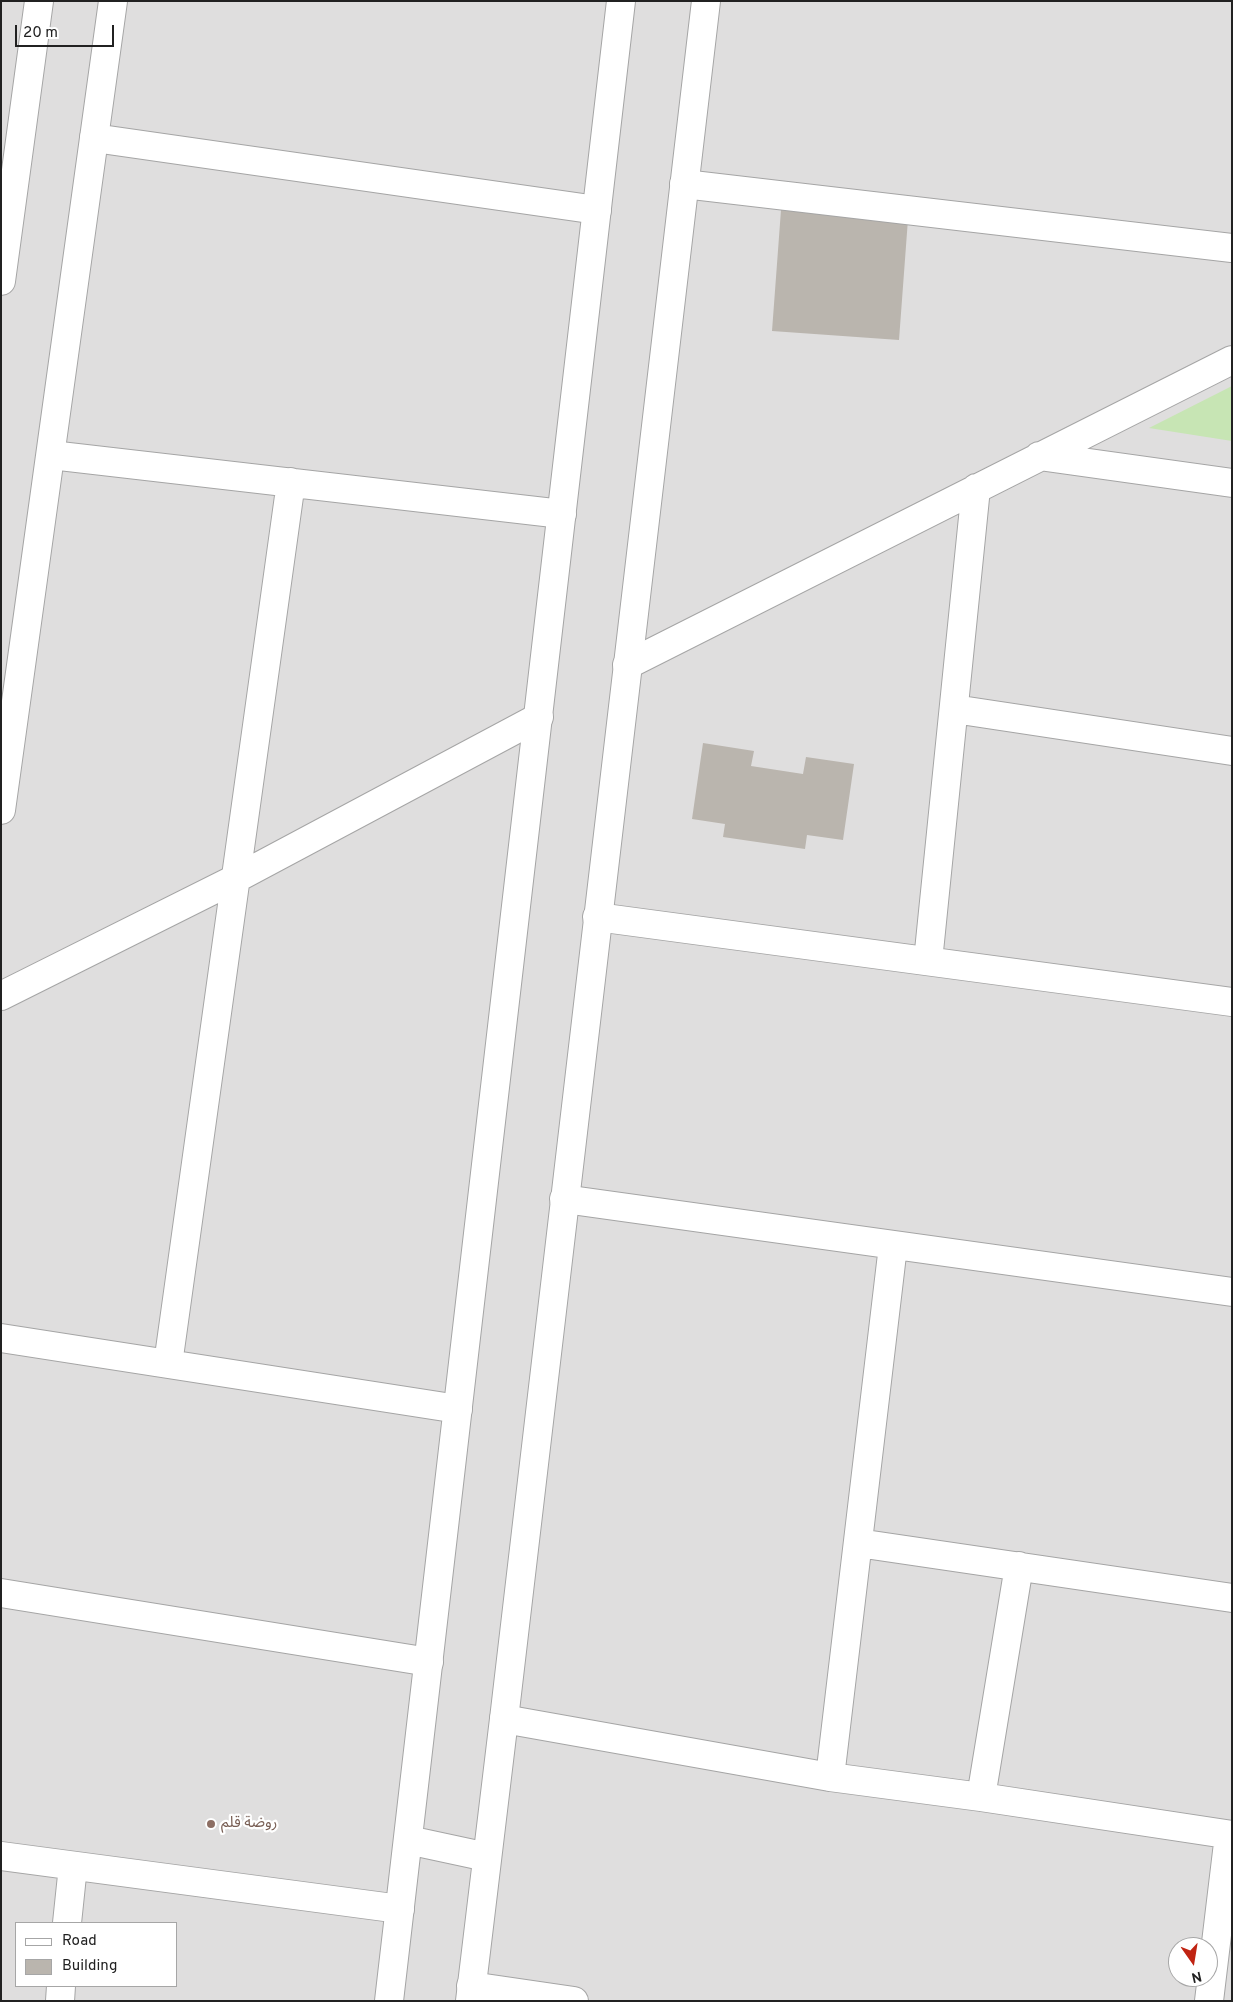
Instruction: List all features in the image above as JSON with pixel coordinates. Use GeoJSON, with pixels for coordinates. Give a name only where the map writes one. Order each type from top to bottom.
{"type":"FeatureCollection","features":[{"type":"Feature","properties":{"kind":"street"},"geometry":{"type":"LineString","coordinates":[[2,277],[39,1]]}},
{"type":"Feature","properties":{"kind":"street"},"geometry":{"type":"LineString","coordinates":[[1,810],[113,1]]}},
{"type":"Feature","properties":{"kind":"street"},"geometry":{"type":"LineString","coordinates":[[390,2001],[622,1]]}},
{"type":"Feature","properties":{"kind":"street"},"geometry":{"type":"LineString","coordinates":[[574,2001],[471,1994],[706,1]]}},
{"type":"Feature","properties":{"kind":"street"},"geometry":{"type":"LineString","coordinates":[[94,138],[597,210]]}},
{"type":"Feature","properties":{"kind":"street"},"geometry":{"type":"LineString","coordinates":[[684,184],[1232,248]]}},
{"type":"Feature","properties":{"kind":"street"},"geometry":{"type":"LineString","coordinates":[[627,665],[1232,360]]}},
{"type":"Feature","properties":{"kind":"street"},"geometry":{"type":"LineString","coordinates":[[51,455],[562,514]]}},
{"type":"Feature","properties":{"kind":"street"},"geometry":{"type":"LineString","coordinates":[[1039,456],[1232,483]]}},
{"type":"Feature","properties":{"kind":"street"},"geometry":{"type":"LineString","coordinates":[[168,1364],[291,482]]}},
{"type":"Feature","properties":{"kind":"street"},"geometry":{"type":"LineString","coordinates":[[928,961],[976,488]]}},
{"type":"Feature","properties":{"kind":"street"},"geometry":{"type":"LineString","coordinates":[[954,709],[1232,751]]}},
{"type":"Feature","properties":{"kind":"street"},"geometry":{"type":"LineString","coordinates":[[1,996],[237,878],[539,717]]}},
{"type":"Feature","properties":{"kind":"street"},"geometry":{"type":"LineString","coordinates":[[597,917],[1232,1002]]}},
{"type":"Feature","properties":{"kind":"street"},"geometry":{"type":"LineString","coordinates":[[564,1200],[1232,1292]]}},
{"type":"Feature","properties":{"kind":"street"},"geometry":{"type":"LineString","coordinates":[[830,1777],[893,1246]]}},
{"type":"Feature","properties":{"kind":"street"},"geometry":{"type":"LineString","coordinates":[[1,1338],[458,1409]]}},
{"type":"Feature","properties":{"kind":"street"},"geometry":{"type":"LineString","coordinates":[[858,1542],[1232,1598]]}},
{"type":"Feature","properties":{"kind":"street"},"geometry":{"type":"LineString","coordinates":[[981,1797],[1019,1566]]}},
{"type":"Feature","properties":{"kind":"street"},"geometry":{"type":"LineString","coordinates":[[1,1593],[429,1662]]}},
{"type":"Feature","properties":{"kind":"street"},"geometry":{"type":"LineString","coordinates":[[504,1720],[830,1777],[981,1797],[1230,1835],[1209,2001]]}},
{"type":"Feature","properties":{"kind":"street"},"geometry":{"type":"LineString","coordinates":[[408,1840],[487,1856]]}},
{"type":"Feature","properties":{"kind":"street"},"geometry":{"type":"LineString","coordinates":[[1,1856],[400,1909]]}},
{"type":"Feature","properties":{"kind":"street"},"geometry":{"type":"LineString","coordinates":[[67,1922],[73,1866]]}},
{"type":"Feature","properties":{"kind":"street"},"geometry":{"type":"LineString","coordinates":[[60,2001],[61,1987]]}},
{"type":"Feature","properties":{"kind":"shaded area"},"geometry":{"type":"Polygon","coordinates":[[[1,1],[1232,1],[1232,2001],[1,2001],[1,1]]]}},
{"type":"Feature","properties":{"kind":"green space"},"geometry":{"type":"Polygon","coordinates":[[[1232,386],[1232,441],[1149,428],[1232,386]]]}},
{"type":"Feature","properties":{"kind":"building"},"geometry":{"type":"Polygon","coordinates":[[[781,210],[908,219],[899,340],[772,331],[781,210]]]}},
{"type":"Feature","properties":{"kind":"building"},"geometry":{"type":"Polygon","coordinates":[[[703,743],[754,751],[751,766],[803,774],[806,757],[854,764],[843,840],[807,835],[805,849],[723,837],[725,824],[692,819],[703,743]]]}},
{"type":"Feature","properties":{"kind":"place","name":"روضة قلم"},"geometry":{"type":"Point","coordinates":[211,1824]}}]}
